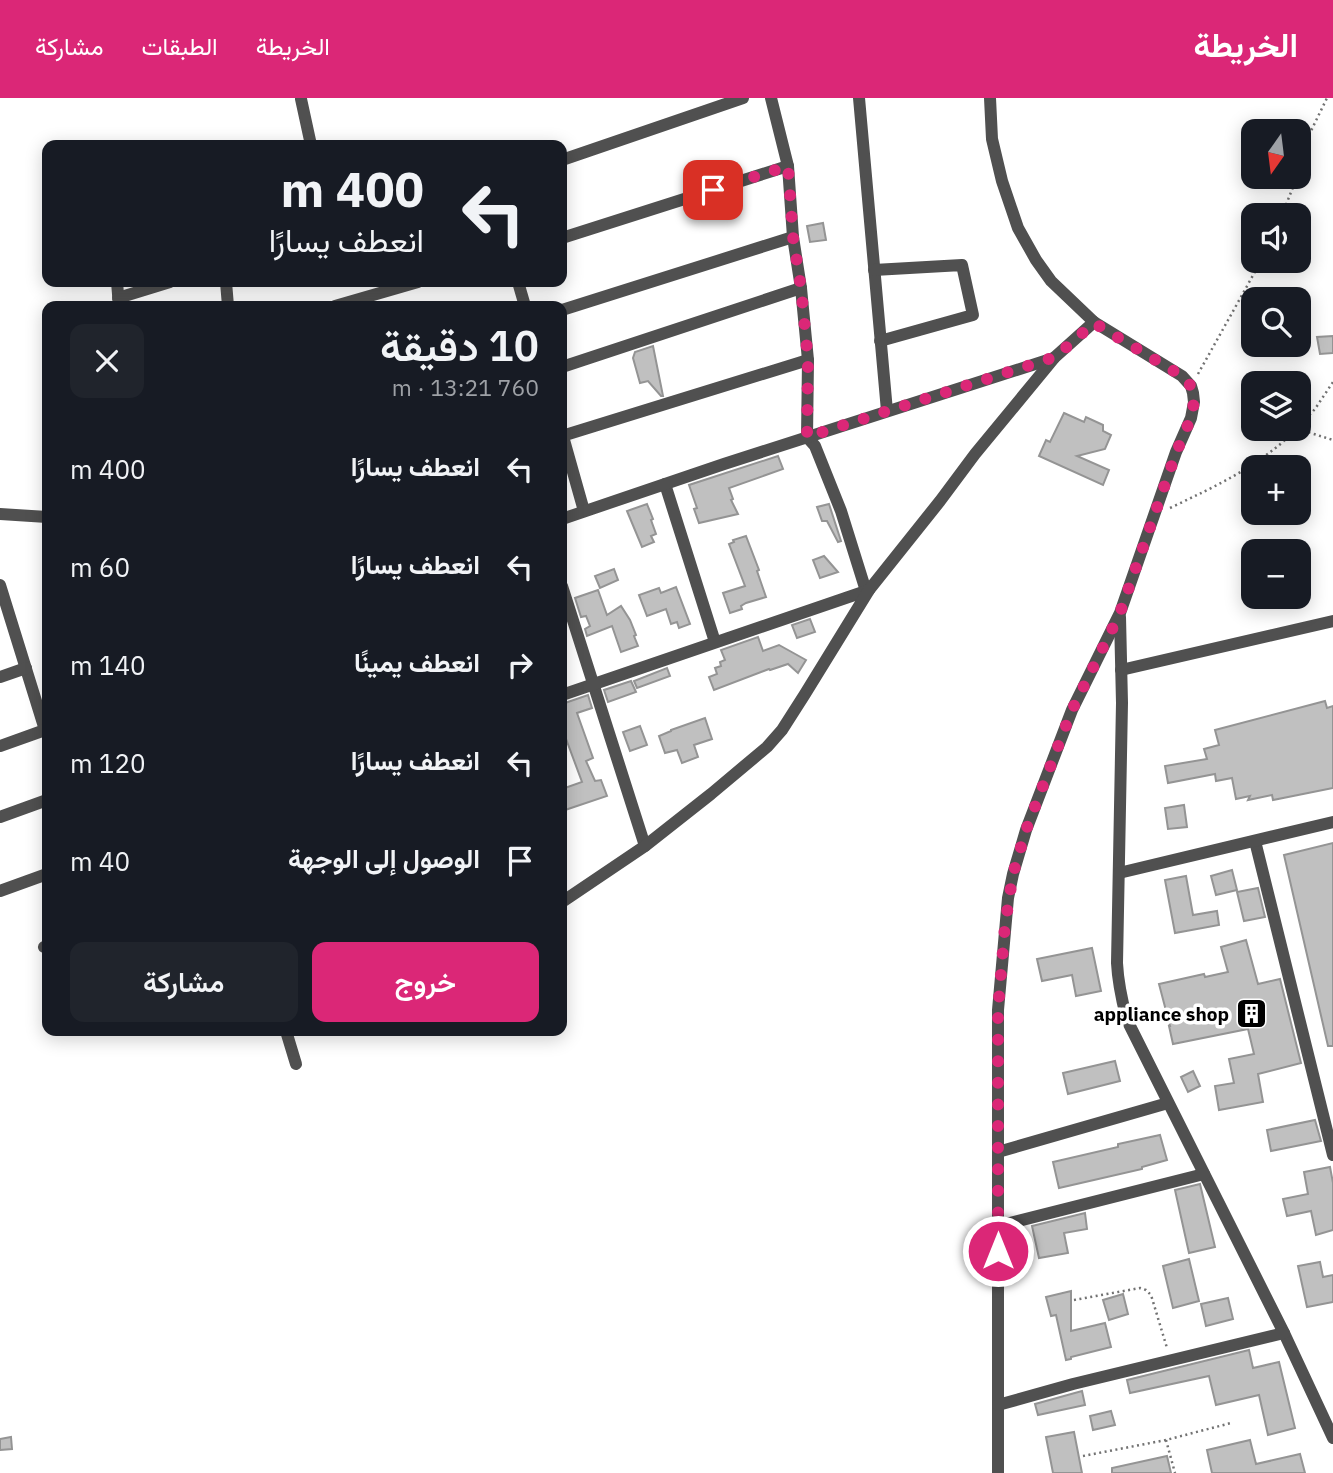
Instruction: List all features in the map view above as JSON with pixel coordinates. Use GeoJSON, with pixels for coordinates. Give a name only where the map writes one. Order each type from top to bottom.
{"type":"FeatureCollection","features":[{"type":"Feature","properties":{"kind":"street"},"geometry":{"type":"LineString","coordinates":[[567,158],[743,98]]}},
{"type":"Feature","properties":{"kind":"street"},"geometry":{"type":"LineString","coordinates":[[771,98],[788,166],[793,237],[801,288],[808,360],[807,437],[815,446],[841,511],[868,590]]}},
{"type":"Feature","properties":{"kind":"street"},"geometry":{"type":"LineString","coordinates":[[859,98],[887,411]]}},
{"type":"Feature","properties":{"kind":"street"},"geometry":{"type":"LineString","coordinates":[[990,98],[996,159],[1018,228],[1036,260],[1051,281],[1094,323],[1182,376],[1191,386],[1194,402],[1191,418],[1176,453],[1120,613],[1072,710],[1026,830],[1013,874],[1005,925],[998,1010],[998,1473]]}},
{"type":"Feature","properties":{"kind":"street"},"geometry":{"type":"LineString","coordinates":[[301,99],[310,140]]}},
{"type":"Feature","properties":{"kind":"street"},"geometry":{"type":"LineString","coordinates":[[567,236],[788,166]]}},
{"type":"Feature","properties":{"kind":"street"},"geometry":{"type":"LineString","coordinates":[[567,308],[793,237]]}},
{"type":"Feature","properties":{"kind":"street"},"geometry":{"type":"LineString","coordinates":[[874,270],[962,265],[973,315],[880,341]]}},
{"type":"Feature","properties":{"kind":"street"},"geometry":{"type":"LineString","coordinates":[[122,301],[157,287]]}},
{"type":"Feature","properties":{"kind":"street"},"geometry":{"type":"LineString","coordinates":[[352,301],[401,287]]}},
{"type":"Feature","properties":{"kind":"street"},"geometry":{"type":"LineString","coordinates":[[567,365],[801,288]]}},
{"type":"Feature","properties":{"kind":"street"},"geometry":{"type":"LineString","coordinates":[[567,899],[645,846],[752,760],[782,730],[868,590],[1055,357],[1094,323]]}},
{"type":"Feature","properties":{"kind":"street"},"geometry":{"type":"LineString","coordinates":[[567,517],[1055,357]]}},
{"type":"Feature","properties":{"kind":"street"},"geometry":{"type":"LineString","coordinates":[[567,433],[808,360]]}},
{"type":"Feature","properties":{"kind":"street"},"geometry":{"type":"LineString","coordinates":[[567,452],[584,511]]}},
{"type":"Feature","properties":{"kind":"street"},"geometry":{"type":"LineString","coordinates":[[665,484],[715,642]]}},
{"type":"Feature","properties":{"kind":"street"},"geometry":{"type":"LineString","coordinates":[[0,514],[42,517]]}},
{"type":"Feature","properties":{"kind":"street"},"geometry":{"type":"LineString","coordinates":[[0,585],[3,608],[42,717]]}},
{"type":"Feature","properties":{"kind":"street"},"geometry":{"type":"LineString","coordinates":[[567,693],[868,590]]}},
{"type":"Feature","properties":{"kind":"street"},"geometry":{"type":"LineString","coordinates":[[567,601],[645,846]]}},
{"type":"Feature","properties":{"kind":"street"},"geometry":{"type":"LineString","coordinates":[[1120,613],[1117,963],[1123,1007],[1333,1438]]}},
{"type":"Feature","properties":{"kind":"street"},"geometry":{"type":"LineString","coordinates":[[1121,670],[1333,621]]}},
{"type":"Feature","properties":{"kind":"street"},"geometry":{"type":"LineString","coordinates":[[0,677],[26,668]]}},
{"type":"Feature","properties":{"kind":"street"},"geometry":{"type":"LineString","coordinates":[[0,746],[42,730]]}},
{"type":"Feature","properties":{"kind":"street"},"geometry":{"type":"LineString","coordinates":[[0,817],[42,802]]}},
{"type":"Feature","properties":{"kind":"street"},"geometry":{"type":"LineString","coordinates":[[1119,873],[1333,822]]}},
{"type":"Feature","properties":{"kind":"street"},"geometry":{"type":"LineString","coordinates":[[1255,841],[1333,1155]]}},
{"type":"Feature","properties":{"kind":"street"},"geometry":{"type":"LineString","coordinates":[[0,891],[42,876]]}},
{"type":"Feature","properties":{"kind":"street"},"geometry":{"type":"LineString","coordinates":[[288,1036],[296,1064]]}},
{"type":"Feature","properties":{"kind":"street"},"geometry":{"type":"LineString","coordinates":[[998,1152],[1168,1103]]}},
{"type":"Feature","properties":{"kind":"street"},"geometry":{"type":"LineString","coordinates":[[998,1226],[1204,1174]]}},
{"type":"Feature","properties":{"kind":"street"},"geometry":{"type":"LineString","coordinates":[[998,1405],[1284,1333]]}},
{"type":"Feature","properties":{"kind":"path"},"geometry":{"type":"LineString","coordinates":[[1311,131],[1327,98]]}},
{"type":"Feature","properties":{"kind":"path"},"geometry":{"type":"LineString","coordinates":[[1191,386],[1254,273]]}},
{"type":"Feature","properties":{"kind":"path"},"geometry":{"type":"LineString","coordinates":[[1311,413],[1333,382]]}},
{"type":"Feature","properties":{"kind":"path"},"geometry":{"type":"LineString","coordinates":[[1311,432],[1333,440]]}},
{"type":"Feature","properties":{"kind":"path"},"geometry":{"type":"LineString","coordinates":[[1154,515],[1250,467],[1285,441]]}},
{"type":"Feature","properties":{"kind":"path"},"geometry":{"type":"LineString","coordinates":[[1074,1300],[1133,1289],[1146,1290],[1153,1300],[1170,1362]]}},
{"type":"Feature","properties":{"kind":"path"},"geometry":{"type":"LineString","coordinates":[[1083,1456],[1166,1440],[1231,1423]]}},
{"type":"Feature","properties":{"kind":"path"},"geometry":{"type":"LineString","coordinates":[[1166,1440],[1175,1473]]}},
{"type":"Feature","properties":{"kind":"building"},"geometry":{"type":"Polygon","coordinates":[[[823,223],[826,240],[810,242],[807,226],[823,223]]]}},
{"type":"Feature","properties":{"kind":"building"},"geometry":{"type":"Polygon","coordinates":[[[1333,336],[1333,353],[1320,354],[1317,337],[1333,336]]]}},
{"type":"Feature","properties":{"kind":"building"},"geometry":{"type":"Polygon","coordinates":[[[653,346],[663,396],[648,381],[640,383],[633,358],[635,352],[653,346]]]}},
{"type":"Feature","properties":{"kind":"building"},"geometry":{"type":"Polygon","coordinates":[[[1064,413],[1084,422],[1086,417],[1103,425],[1103,431],[1111,435],[1105,449],[1077,456],[1109,470],[1103,485],[1039,456],[1046,440],[1050,442],[1064,413]]]}},
{"type":"Feature","properties":{"kind":"building"},"geometry":{"type":"Polygon","coordinates":[[[778,456],[783,469],[729,488],[738,514],[699,523],[689,485],[778,456]]]}},
{"type":"Feature","properties":{"kind":"building"},"geometry":{"type":"Polygon","coordinates":[[[647,504],[656,534],[651,536],[654,542],[642,547],[627,511],[647,504]]]}},
{"type":"Feature","properties":{"kind":"building"},"geometry":{"type":"Polygon","coordinates":[[[829,504],[841,541],[838,542],[827,521],[822,521],[817,507],[829,504]]]}},
{"type":"Feature","properties":{"kind":"building"},"geometry":{"type":"Polygon","coordinates":[[[746,536],[766,597],[746,603],[741,606],[742,609],[730,613],[723,593],[745,586],[729,544],[746,536]]]}},
{"type":"Feature","properties":{"kind":"building"},"geometry":{"type":"Polygon","coordinates":[[[824,556],[838,572],[820,578],[813,560],[824,556]]]}},
{"type":"Feature","properties":{"kind":"building"},"geometry":{"type":"Polygon","coordinates":[[[614,569],[618,580],[600,588],[595,576],[614,569]]]}},
{"type":"Feature","properties":{"kind":"building"},"geometry":{"type":"Polygon","coordinates":[[[676,587],[690,624],[679,628],[677,622],[671,624],[666,609],[647,616],[639,595],[659,588],[661,593],[676,587]]]}},
{"type":"Feature","properties":{"kind":"building"},"geometry":{"type":"Polygon","coordinates":[[[598,590],[607,615],[621,606],[630,620],[638,646],[621,652],[612,626],[587,636],[585,629],[590,626],[586,616],[581,617],[575,598],[598,590]]]}},
{"type":"Feature","properties":{"kind":"building"},"geometry":{"type":"Polygon","coordinates":[[[810,619],[815,632],[797,638],[792,625],[810,619]]]}},
{"type":"Feature","properties":{"kind":"building"},"geometry":{"type":"Polygon","coordinates":[[[758,637],[763,651],[779,645],[806,660],[798,673],[788,664],[714,690],[709,677],[717,674],[715,668],[721,666],[720,662],[725,660],[721,650],[758,637]]]}},
{"type":"Feature","properties":{"kind":"building"},"geometry":{"type":"Polygon","coordinates":[[[667,668],[670,676],[637,688],[634,681],[667,668]]]}},
{"type":"Feature","properties":{"kind":"building"},"geometry":{"type":"Polygon","coordinates":[[[631,681],[636,692],[608,702],[604,690],[631,681]]]}},
{"type":"Feature","properties":{"kind":"building"},"geometry":{"type":"Polygon","coordinates":[[[588,695],[592,708],[577,713],[593,758],[586,761],[595,781],[601,780],[607,796],[567,809],[567,787],[582,782],[567,742],[567,702],[588,695]]]}},
{"type":"Feature","properties":{"kind":"building"},"geometry":{"type":"Polygon","coordinates":[[[1325,701],[1327,708],[1333,706],[1333,788],[1273,800],[1272,795],[1248,800],[1250,796],[1236,799],[1232,778],[1216,781],[1215,774],[1168,783],[1165,766],[1207,759],[1204,749],[1219,745],[1215,730],[1325,701]]]}},
{"type":"Feature","properties":{"kind":"building"},"geometry":{"type":"Polygon","coordinates":[[[705,718],[712,739],[694,745],[698,757],[682,763],[677,750],[665,753],[659,736],[705,718]]]}},
{"type":"Feature","properties":{"kind":"building"},"geometry":{"type":"Polygon","coordinates":[[[640,726],[647,745],[630,751],[623,732],[640,726]]]}},
{"type":"Feature","properties":{"kind":"building"},"geometry":{"type":"Polygon","coordinates":[[[1184,805],[1187,827],[1168,829],[1165,808],[1184,805]]]}},
{"type":"Feature","properties":{"kind":"building"},"geometry":{"type":"Polygon","coordinates":[[[1333,843],[1333,1046],[1328,1046],[1284,855],[1333,843]]]}},
{"type":"Feature","properties":{"kind":"building"},"geometry":{"type":"Polygon","coordinates":[[[1232,870],[1237,890],[1216,895],[1211,876],[1232,870]]]}},
{"type":"Feature","properties":{"kind":"building"},"geometry":{"type":"Polygon","coordinates":[[[1186,876],[1193,915],[1217,911],[1219,925],[1175,933],[1165,880],[1186,876]]]}},
{"type":"Feature","properties":{"kind":"building"},"geometry":{"type":"Polygon","coordinates":[[[1258,888],[1265,917],[1244,921],[1237,892],[1258,888]]]}},
{"type":"Feature","properties":{"kind":"building"},"geometry":{"type":"Polygon","coordinates":[[[1246,940],[1258,984],[1280,979],[1301,1063],[1258,1074],[1263,1102],[1219,1110],[1215,1086],[1234,1083],[1229,1059],[1254,1054],[1248,1029],[1173,1044],[1159,984],[1204,974],[1205,977],[1228,972],[1221,947],[1246,940]]]}},
{"type":"Feature","properties":{"kind":"building"},"geometry":{"type":"Polygon","coordinates":[[[1092,948],[1101,991],[1076,996],[1072,975],[1042,981],[1037,959],[1092,948]]]}},
{"type":"Feature","properties":{"kind":"building"},"geometry":{"type":"Polygon","coordinates":[[[1115,1061],[1120,1081],[1068,1094],[1063,1073],[1115,1061]]]}},
{"type":"Feature","properties":{"kind":"building"},"geometry":{"type":"Polygon","coordinates":[[[1193,1071],[1200,1086],[1188,1092],[1181,1077],[1193,1071]]]}},
{"type":"Feature","properties":{"kind":"building"},"geometry":{"type":"Polygon","coordinates":[[[1315,1120],[1321,1141],[1271,1151],[1267,1130],[1315,1120]]]}},
{"type":"Feature","properties":{"kind":"building"},"geometry":{"type":"Polygon","coordinates":[[[1160,1135],[1167,1160],[1142,1169],[1059,1188],[1053,1162],[1160,1135]]]}},
{"type":"Feature","properties":{"kind":"building"},"geometry":{"type":"Polygon","coordinates":[[[1330,1167],[1333,1183],[1333,1230],[1316,1235],[1311,1211],[1287,1216],[1283,1199],[1308,1194],[1304,1172],[1330,1167]]]}},
{"type":"Feature","properties":{"kind":"building"},"geometry":{"type":"Polygon","coordinates":[[[1200,1184],[1215,1247],[1189,1253],[1175,1190],[1200,1184]]]}},
{"type":"Feature","properties":{"kind":"building"},"geometry":{"type":"Polygon","coordinates":[[[1085,1213],[1087,1229],[1064,1233],[1068,1253],[1039,1258],[1032,1226],[1085,1213]]]}},
{"type":"Feature","properties":{"kind":"building"},"geometry":{"type":"Polygon","coordinates":[[[1189,1259],[1199,1301],[1173,1308],[1163,1266],[1189,1259]]]}},
{"type":"Feature","properties":{"kind":"building"},"geometry":{"type":"Polygon","coordinates":[[[1320,1262],[1323,1277],[1333,1275],[1333,1302],[1307,1307],[1298,1266],[1320,1262]]]}},
{"type":"Feature","properties":{"kind":"building"},"geometry":{"type":"Polygon","coordinates":[[[1071,1291],[1071,1331],[1105,1323],[1111,1347],[1066,1360],[1056,1315],[1051,1316],[1046,1297],[1071,1291]]]}},
{"type":"Feature","properties":{"kind":"building"},"geometry":{"type":"Polygon","coordinates":[[[1123,1294],[1128,1314],[1109,1320],[1103,1300],[1123,1294]]]}},
{"type":"Feature","properties":{"kind":"building"},"geometry":{"type":"Polygon","coordinates":[[[1228,1298],[1233,1319],[1206,1326],[1201,1304],[1228,1298]]]}},
{"type":"Feature","properties":{"kind":"building"},"geometry":{"type":"Polygon","coordinates":[[[1249,1350],[1253,1368],[1279,1362],[1295,1428],[1268,1435],[1259,1395],[1216,1405],[1209,1376],[1130,1393],[1127,1380],[1249,1350]]]}},
{"type":"Feature","properties":{"kind":"building"},"geometry":{"type":"Polygon","coordinates":[[[1082,1391],[1085,1405],[1038,1415],[1035,1404],[1082,1391]]]}},
{"type":"Feature","properties":{"kind":"building"},"geometry":{"type":"Polygon","coordinates":[[[1111,1411],[1115,1425],[1093,1430],[1090,1416],[1111,1411]]]}},
{"type":"Feature","properties":{"kind":"building"},"geometry":{"type":"Polygon","coordinates":[[[1074,1432],[1082,1473],[1053,1473],[1046,1437],[1074,1432]]]}},
{"type":"Feature","properties":{"kind":"building"},"geometry":{"type":"Polygon","coordinates":[[[11,1437],[12,1449],[0,1450],[0,1439],[11,1437]]]}},
{"type":"Feature","properties":{"kind":"building"},"geometry":{"type":"Polygon","coordinates":[[[1250,1440],[1256,1464],[1300,1454],[1305,1473],[1212,1473],[1207,1450],[1250,1440]]]}},
{"type":"Feature","properties":{"kind":"building"},"geometry":{"type":"Polygon","coordinates":[[[1167,1456],[1171,1473],[1112,1473],[1112,1468],[1167,1456]]]}},
{"type":"Feature","properties":{"kind":"place","name":"appliance shop"},"geometry":{"type":"Point","coordinates":[1252,1014]}},
{"type":"Feature","properties":{"kind":"route"},"geometry":{"type":"LineString","coordinates":[[713,190],[788,166],[793,237],[808,360],[807,437],[1055,357],[1094,323],[1182,376],[1191,386],[1193,393],[1191,418],[1176,453],[1120,613],[1072,710],[1026,830],[1013,874],[1005,925],[998,1010],[998,1251]]}}]}
